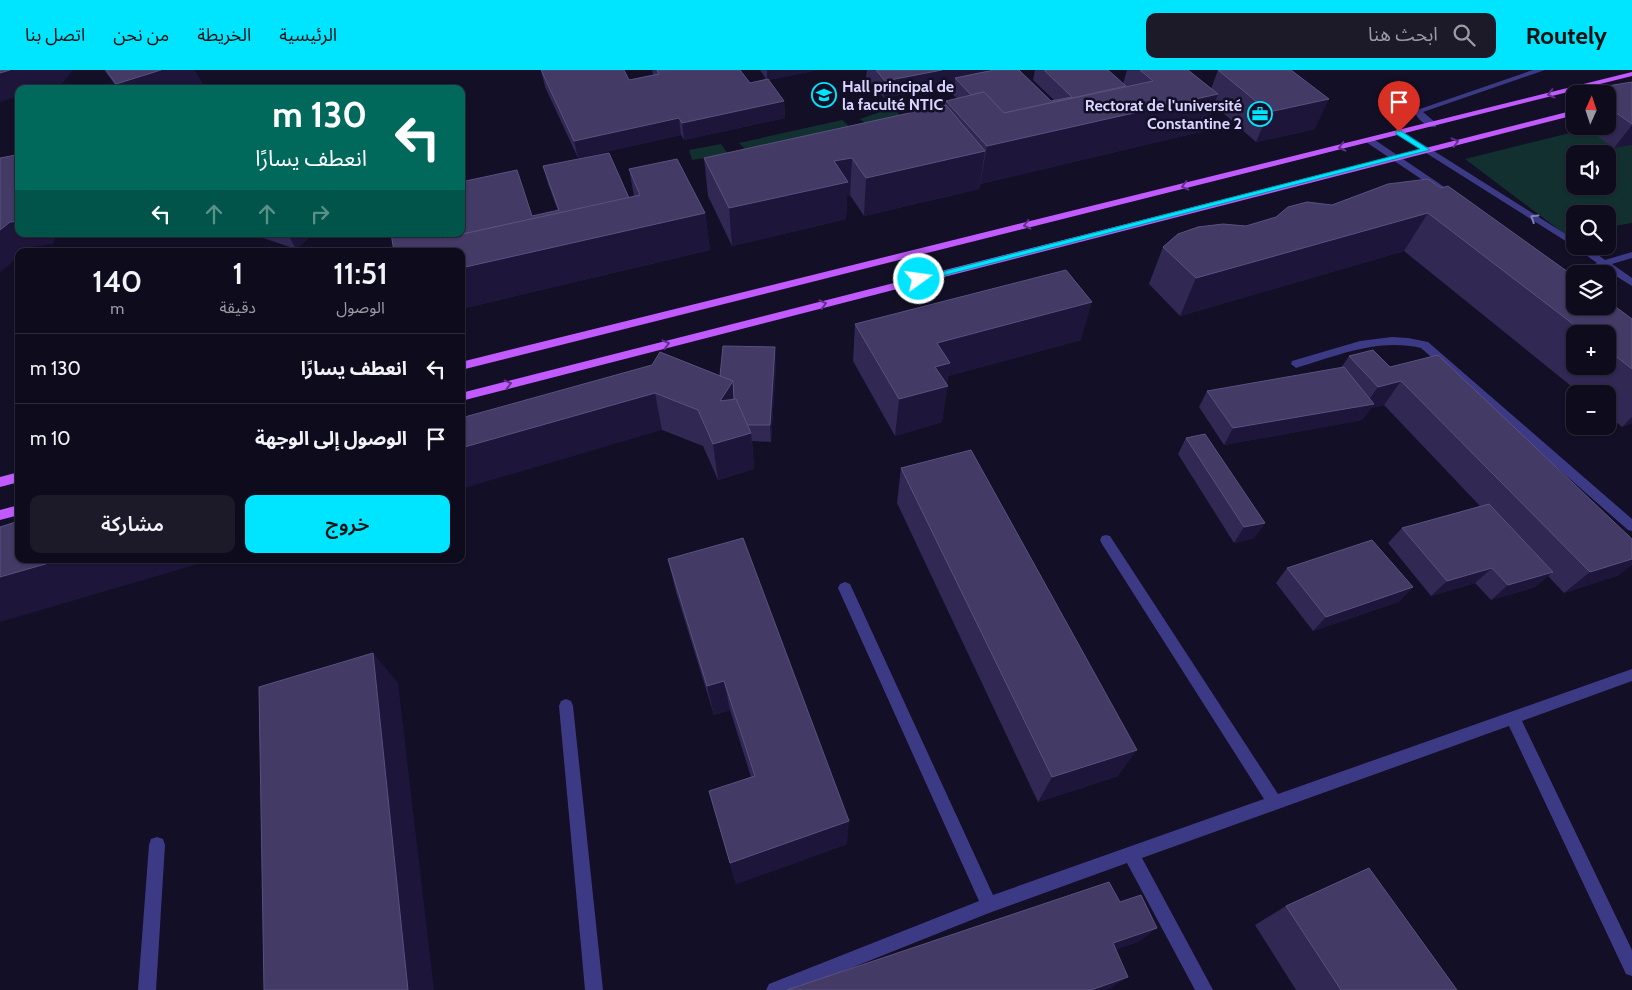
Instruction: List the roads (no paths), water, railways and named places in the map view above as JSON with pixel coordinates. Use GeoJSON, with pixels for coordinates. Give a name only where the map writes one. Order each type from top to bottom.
{"type":"FeatureCollection","features":[{"type":"Feature","properties":{"kind":"main road"},"geometry":{"type":"LineString","coordinates":[[465,365],[1632,74]]}},
{"type":"Feature","properties":{"kind":"main road"},"geometry":{"type":"LineString","coordinates":[[465,396],[1396,156],[1566,114]]}},
{"type":"Feature","properties":{"kind":"main road"},"geometry":{"type":"LineString","coordinates":[[0,482],[15,478]]}},
{"type":"Feature","properties":{"kind":"main road"},"geometry":{"type":"LineString","coordinates":[[0,515],[15,511]]}},
{"type":"Feature","properties":{"kind":"street"},"geometry":{"type":"LineString","coordinates":[[1433,124],[1420,116],[1418,111],[1541,70]]}},
{"type":"Feature","properties":{"kind":"street"},"geometry":{"type":"LineString","coordinates":[[1399,132],[1566,238]]}},
{"type":"Feature","properties":{"kind":"street"},"geometry":{"type":"LineString","coordinates":[[1369,140],[1396,156],[1459,201]]}},
{"type":"Feature","properties":{"kind":"street"},"geometry":{"type":"LineString","coordinates":[[1593,255],[1632,283]]}},
{"type":"Feature","properties":{"kind":"street"},"geometry":{"type":"LineString","coordinates":[[1601,265],[1632,255]]}},
{"type":"Feature","properties":{"kind":"street"},"geometry":{"type":"LineString","coordinates":[[1296,364],[1379,341],[1400,340],[1424,345],[1632,526]]}},
{"type":"Feature","properties":{"kind":"street"},"geometry":{"type":"LineString","coordinates":[[1106,540],[1275,803]]}},
{"type":"Feature","properties":{"kind":"street"},"geometry":{"type":"LineString","coordinates":[[845,588],[989,905]]}},
{"type":"Feature","properties":{"kind":"street"},"geometry":{"type":"LineString","coordinates":[[775,990],[989,905],[1632,675]]}},
{"type":"Feature","properties":{"kind":"street"},"geometry":{"type":"LineString","coordinates":[[566,706],[594,990]]}},
{"type":"Feature","properties":{"kind":"street"},"geometry":{"type":"LineString","coordinates":[[1513,718],[1632,968]]}},
{"type":"Feature","properties":{"kind":"street"},"geometry":{"type":"LineString","coordinates":[[147,990],[157,845]]}},
{"type":"Feature","properties":{"kind":"street"},"geometry":{"type":"LineString","coordinates":[[1132,854],[1204,990]]}},
{"type":"Feature","properties":{"kind":"place","name":"Hall principal de la faculté NTIC"},"geometry":{"type":"Point","coordinates":[824,95]}},
{"type":"Feature","properties":{"kind":"place","name":"Rectorat de l'université Constantine 2"},"geometry":{"type":"Point","coordinates":[1260,114]}}]}
